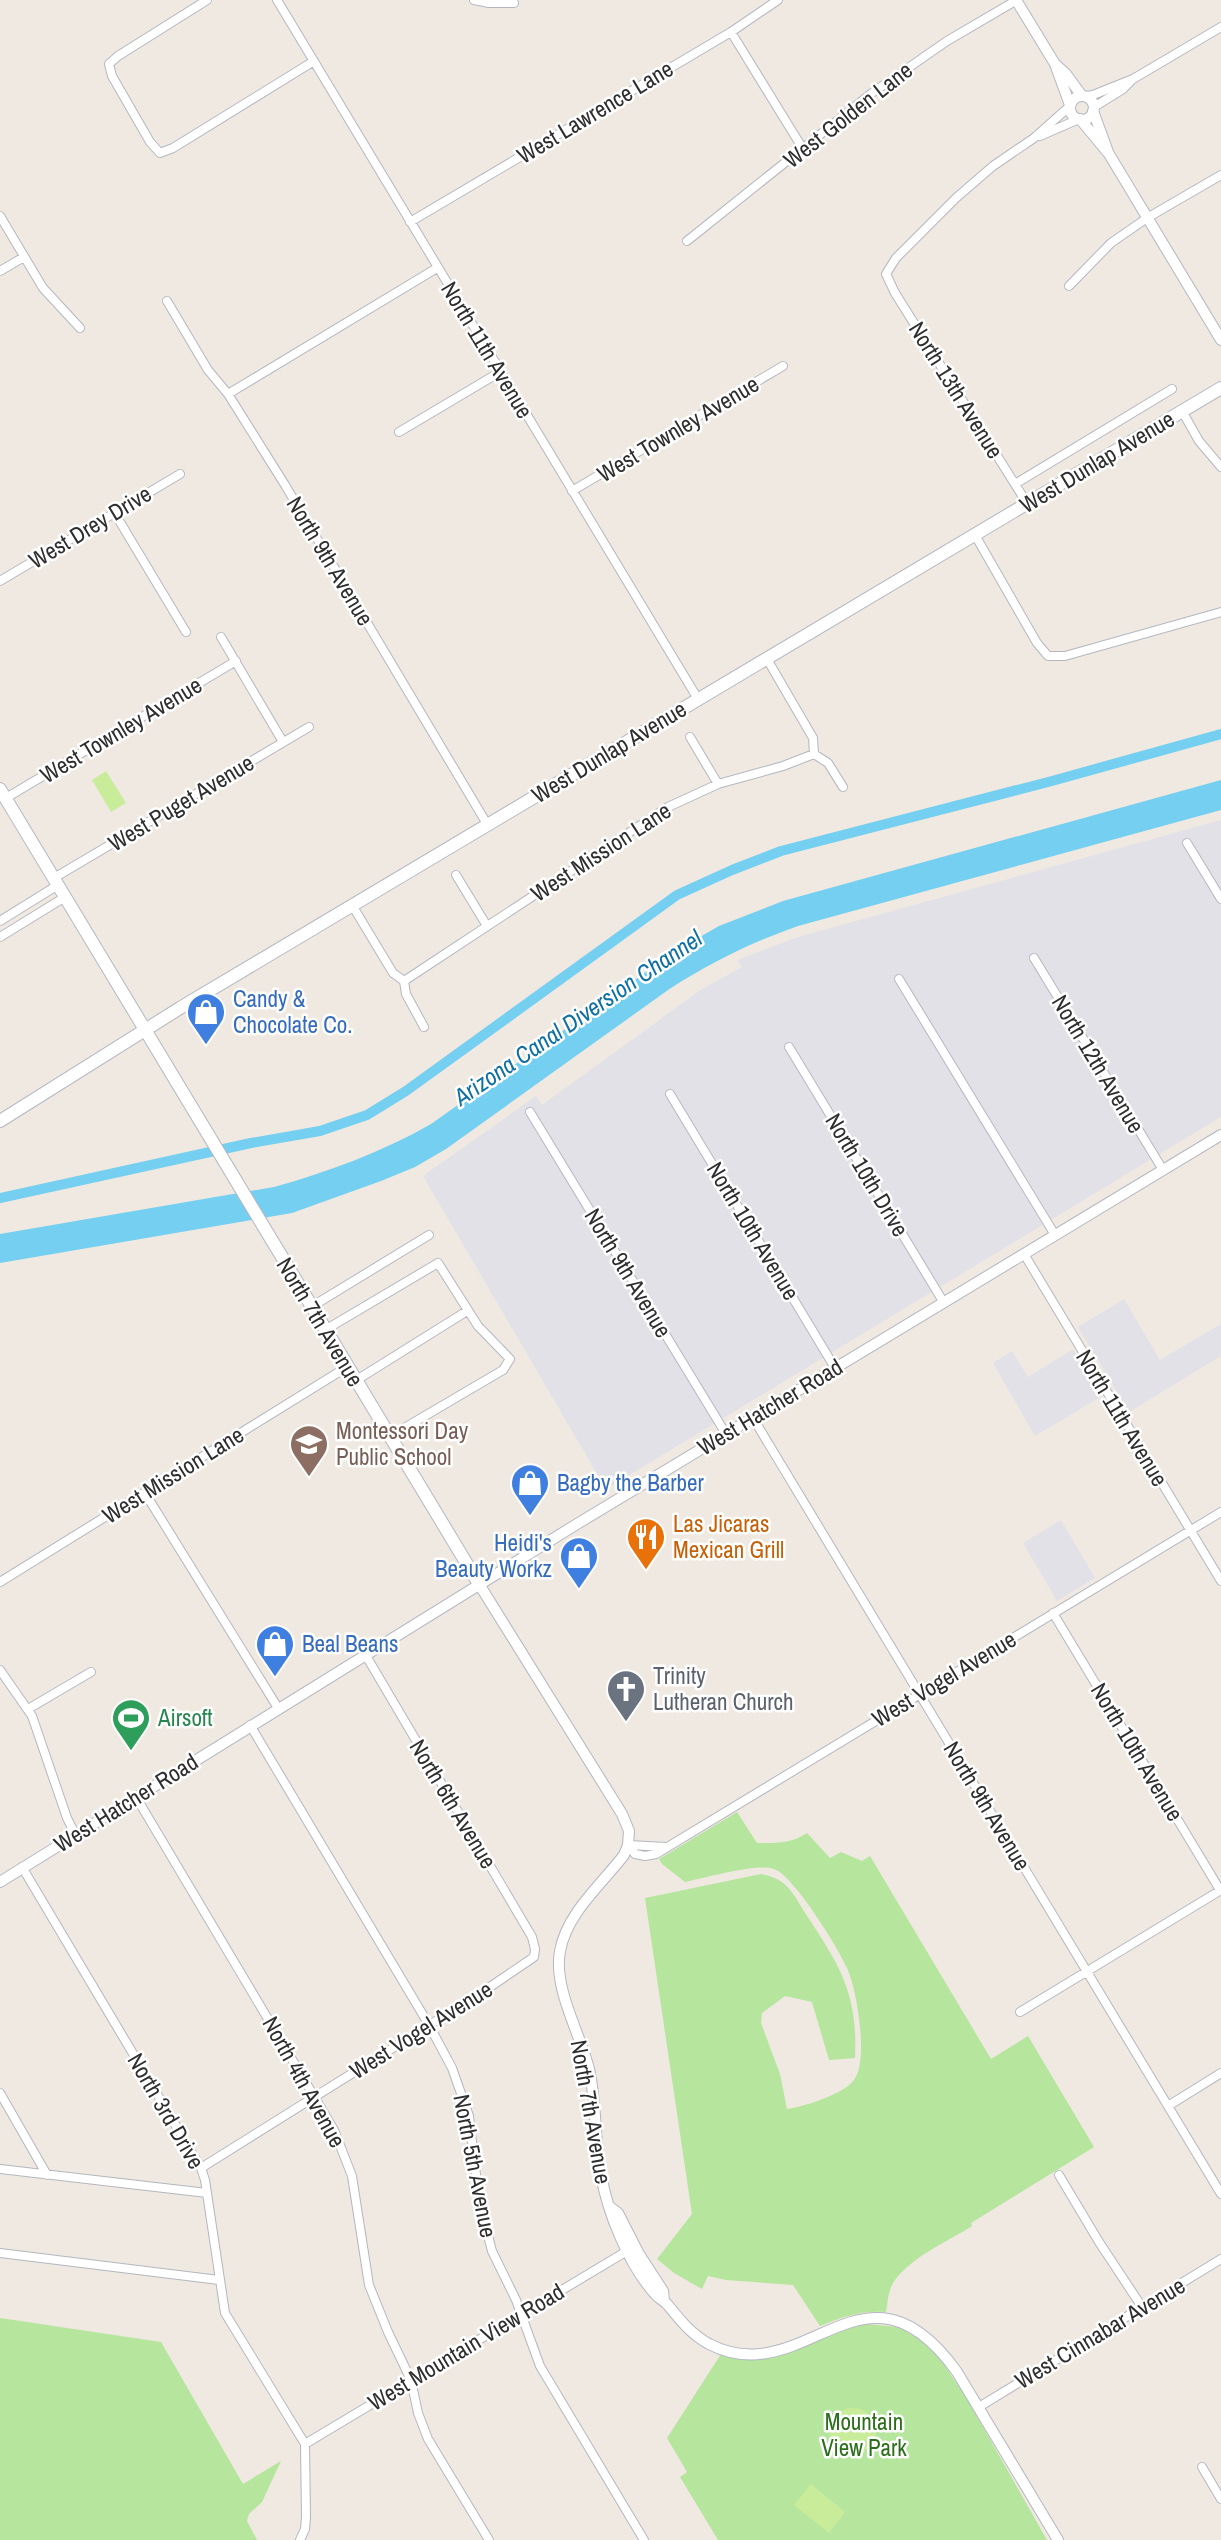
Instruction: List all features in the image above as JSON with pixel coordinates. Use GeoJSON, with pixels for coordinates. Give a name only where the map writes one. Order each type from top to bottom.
{"type":"FeatureCollection","features":[{"type":"Feature","properties":{"kind":"main road","name":"West Dunlap Avenue"},"geometry":{"type":"LineString","coordinates":[[0,1121],[145,1029],[1221,388]]}},
{"type":"Feature","properties":{"kind":"main road","name":"North 7th Avenue"},"geometry":{"type":"LineString","coordinates":[[3,793],[478,1584]]}},
{"type":"Feature","properties":{"kind":"street"},"geometry":{"type":"LineString","coordinates":[[206,0],[108,64],[112,76],[150,142],[160,153],[173,148],[314,61]]}},
{"type":"Feature","properties":{"kind":"street","name":"North 11th Avenue"},"geometry":{"type":"LineString","coordinates":[[278,0],[698,699]]}},
{"type":"Feature","properties":{"kind":"street"},"geometry":{"type":"LineString","coordinates":[[474,0],[514,3]]}},
{"type":"Feature","properties":{"kind":"street","name":"West Lawrence Lane"},"geometry":{"type":"LineString","coordinates":[[410,222],[731,32],[778,0]]}},
{"type":"Feature","properties":{"kind":"street"},"geometry":{"type":"LineString","coordinates":[[1017,0],[1055,64],[1071,113],[1109,154],[1221,341]]}},
{"type":"Feature","properties":{"kind":"street","name":"West Golden Lane"},"geometry":{"type":"LineString","coordinates":[[687,241],[912,64],[1017,0]]}},
{"type":"Feature","properties":{"kind":"street"},"geometry":{"type":"LineString","coordinates":[[1034,138],[1070,106],[1075,98],[1093,95],[1133,79],[1221,27]]}},
{"type":"Feature","properties":{"kind":"street"},"geometry":{"type":"LineString","coordinates":[[731,32],[803,149]]}},
{"type":"Feature","properties":{"kind":"street"},"geometry":{"type":"LineString","coordinates":[[1055,64],[1084,96],[1091,100],[1109,154]]}},
{"type":"Feature","properties":{"kind":"street"},"geometry":{"type":"LineString","coordinates":[[1034,138],[1090,116],[1093,109],[1133,79]]}},
{"type":"Feature","properties":{"kind":"street","name":"North 13th Avenue"},"geometry":{"type":"LineString","coordinates":[[1028,505],[886,274],[896,258],[956,198],[993,166],[1034,138]]}},
{"type":"Feature","properties":{"kind":"street"},"geometry":{"type":"LineString","coordinates":[[1069,286],[1111,243],[1147,218],[1221,175]]}},
{"type":"Feature","properties":{"kind":"street"},"geometry":{"type":"LineString","coordinates":[[0,216],[43,288],[80,328]]}},
{"type":"Feature","properties":{"kind":"street"},"geometry":{"type":"LineString","coordinates":[[0,271],[24,257]]}},
{"type":"Feature","properties":{"kind":"street"},"geometry":{"type":"LineString","coordinates":[[228,394],[437,268]]}},
{"type":"Feature","properties":{"kind":"street","name":"North 9th Avenue"},"geometry":{"type":"LineString","coordinates":[[167,302],[208,370],[228,394],[285,485],[487,824]]}},
{"type":"Feature","properties":{"kind":"street","name":"West Townley Avenue"},"geometry":{"type":"LineString","coordinates":[[572,491],[783,366]]}},
{"type":"Feature","properties":{"kind":"street"},"geometry":{"type":"LineString","coordinates":[[399,432],[500,372]]}},
{"type":"Feature","properties":{"kind":"street","name":"West Dunlap Avenue"},"geometry":{"type":"LineString","coordinates":[[1015,484],[1172,389]]}},
{"type":"Feature","properties":{"kind":"street"},"geometry":{"type":"LineString","coordinates":[[1182,411],[1199,441],[1221,467]]}},
{"type":"Feature","properties":{"kind":"street","name":"West Drey Drive"},"geometry":{"type":"LineString","coordinates":[[0,581],[180,474]]}},
{"type":"Feature","properties":{"kind":"street"},"geometry":{"type":"LineString","coordinates":[[114,512],[186,632]]}},
{"type":"Feature","properties":{"kind":"street"},"geometry":{"type":"LineString","coordinates":[[975,535],[1037,643],[1048,656],[1065,656],[1221,612]]}},
{"type":"Feature","properties":{"kind":"street"},"geometry":{"type":"LineString","coordinates":[[221,637],[283,742]]}},
{"type":"Feature","properties":{"kind":"street"},"geometry":{"type":"LineString","coordinates":[[767,659],[813,738],[814,754],[828,762],[843,787]]}},
{"type":"Feature","properties":{"kind":"street","name":"West Townley Avenue"},"geometry":{"type":"LineString","coordinates":[[3,793],[236,662]]}},
{"type":"Feature","properties":{"kind":"street","name":"West Puget Avenue"},"geometry":{"type":"LineString","coordinates":[[0,920],[56,882],[309,727]]}},
{"type":"Feature","properties":{"kind":"street"},"geometry":{"type":"LineString","coordinates":[[690,737],[718,784]]}},
{"type":"Feature","properties":{"kind":"street","name":"West Mission Lane"},"geometry":{"type":"LineString","coordinates":[[404,981],[650,817],[718,784],[783,766],[814,754]]}},
{"type":"Feature","properties":{"kind":"street"},"geometry":{"type":"LineString","coordinates":[[1187,842],[1221,898]]}},
{"type":"Feature","properties":{"kind":"street"},"geometry":{"type":"LineString","coordinates":[[456,876],[487,926]]}},
{"type":"Feature","properties":{"kind":"street"},"geometry":{"type":"LineString","coordinates":[[0,937],[65,897]]}},
{"type":"Feature","properties":{"kind":"street"},"geometry":{"type":"LineString","coordinates":[[352,905],[393,973],[404,981],[406,994],[424,1027]]}},
{"type":"Feature","properties":{"kind":"street","name":"North 12th Avenue"},"geometry":{"type":"LineString","coordinates":[[1034,958],[1163,1170]]}},
{"type":"Feature","properties":{"kind":"street"},"geometry":{"type":"LineString","coordinates":[[899,979],[1055,1235]]}},
{"type":"Feature","properties":{"kind":"street","name":"North 10th Drive"},"geometry":{"type":"LineString","coordinates":[[789,1047],[944,1303]]}},
{"type":"Feature","properties":{"kind":"street","name":"North 10th Avenue"},"geometry":{"type":"LineString","coordinates":[[670,1094],[835,1368]]}},
{"type":"Feature","properties":{"kind":"street","name":"North 9th Avenue"},"geometry":{"type":"LineString","coordinates":[[530,1112],[726,1434]]}},
{"type":"Feature","properties":{"kind":"street","name":"West Hatcher Road"},"geometry":{"type":"LineString","coordinates":[[0,1882],[478,1584],[1221,1135]]}},
{"type":"Feature","properties":{"kind":"street"},"geometry":{"type":"LineString","coordinates":[[311,1307],[429,1235]]}},
{"type":"Feature","properties":{"kind":"street","name":"North 11th Avenue"},"geometry":{"type":"LineString","coordinates":[[1024,1254],[1221,1581]]}},
{"type":"Feature","properties":{"kind":"street"},"geometry":{"type":"LineString","coordinates":[[325,1330],[438,1263],[478,1326],[510,1359],[503,1370],[389,1437]]}},
{"type":"Feature","properties":{"kind":"street"},"geometry":{"type":"LineString","coordinates":[[355,1381],[467,1311]]}},
{"type":"Feature","properties":{"kind":"street","name":"West Mission Lane"},"geometry":{"type":"LineString","coordinates":[[0,1583],[347,1367]]}},
{"type":"Feature","properties":{"kind":"street","name":"North 9th Avenue"},"geometry":{"type":"LineString","coordinates":[[753,1418],[1221,2194]]}},
{"type":"Feature","properties":{"kind":"street"},"geometry":{"type":"LineString","coordinates":[[145,1493],[278,1708]]}},
{"type":"Feature","properties":{"kind":"street","name":"West Vogel Avenue"},"geometry":{"type":"LineString","coordinates":[[628,1845],[667,1847],[1221,1512]]}},
{"type":"Feature","properties":{"kind":"street","name":"North 7th Avenue"},"geometry":{"type":"LineString","coordinates":[[478,1584],[622,1814],[629,1831],[628,1845],[615,1867],[576,1913],[565,1935],[558,1968],[562,1992],[589,2071],[601,2175],[610,2207],[618,2213],[630,2247],[663,2291],[664,2301],[693,2334],[710,2344],[739,2352],[760,2354],[779,2351],[851,2321],[890,2318],[909,2325],[939,2348],[979,2407]]}},
{"type":"Feature","properties":{"kind":"street","name":"North 10th Avenue"},"geometry":{"type":"LineString","coordinates":[[1053,1613],[1221,1890]]}},
{"type":"Feature","properties":{"kind":"street","name":"North 6th Avenue"},"geometry":{"type":"LineString","coordinates":[[365,1654],[531,1937],[535,1949],[534,1957]]}},
{"type":"Feature","properties":{"kind":"street"},"geometry":{"type":"LineString","coordinates":[[0,1670],[28,1709],[75,1834]]}},
{"type":"Feature","properties":{"kind":"street"},"geometry":{"type":"LineString","coordinates":[[28,1709],[91,1672]]}},
{"type":"Feature","properties":{"kind":"street","name":"North 5th Avenue"},"geometry":{"type":"LineString","coordinates":[[250,1725],[429,2025],[462,2092],[469,2116],[484,2226],[492,2251],[516,2300],[540,2366],[644,2540]]}},
{"type":"Feature","properties":{"kind":"street","name":"North 4th Avenue"},"geometry":{"type":"LineString","coordinates":[[136,1797],[315,2096],[345,2154],[352,2176],[369,2285],[411,2380],[418,2413],[428,2439],[489,2540]]}},
{"type":"Feature","properties":{"kind":"street","name":"North 3rd Drive"},"geometry":{"type":"LineString","coordinates":[[22,1867],[201,2168],[225,2314],[305,2444]]}},
{"type":"Feature","properties":{"kind":"street"},"geometry":{"type":"LineString","coordinates":[[1020,2012],[1221,1890]]}},
{"type":"Feature","properties":{"kind":"street","name":"West Vogel Avenue"},"geometry":{"type":"LineString","coordinates":[[201,2168],[534,1957]]}},
{"type":"Feature","properties":{"kind":"street"},"geometry":{"type":"LineString","coordinates":[[1168,2106],[1221,2073]]}},
{"type":"Feature","properties":{"kind":"street"},"geometry":{"type":"LineString","coordinates":[[0,2093],[47,2175]]}},
{"type":"Feature","properties":{"kind":"street"},"geometry":{"type":"LineString","coordinates":[[0,2169],[207,2193]]}},
{"type":"Feature","properties":{"kind":"street"},"geometry":{"type":"LineString","coordinates":[[1059,2175],[1099,2242],[1143,2307]]}},
{"type":"Feature","properties":{"kind":"street","name":"West Mountain View Road"},"geometry":{"type":"LineString","coordinates":[[305,2444],[630,2247]]}},
{"type":"Feature","properties":{"kind":"street"},"geometry":{"type":"LineString","coordinates":[[0,2253],[219,2280]]}},
{"type":"Feature","properties":{"kind":"street","name":"West Cinnabar Avenue"},"geometry":{"type":"LineString","coordinates":[[979,2407],[1221,2259]]}},
{"type":"Feature","properties":{"kind":"street"},"geometry":{"type":"LineString","coordinates":[[979,2407],[1058,2540]]}},
{"type":"Feature","properties":{"kind":"street"},"geometry":{"type":"LineString","coordinates":[[300,2540],[306,2517],[305,2444]]}},
{"type":"Feature","properties":{"kind":"street"},"geometry":{"type":"LineString","coordinates":[[1202,2467],[1221,2499]]}},
{"type":"Feature","properties":{"kind":"shaded area"},"geometry":{"type":"Polygon","coordinates":[[[1221,820],[1221,1117],[606,1489],[423,1176],[536,1096],[542,1105],[702,989],[742,967],[737,960],[798,937],[1221,820]]]}},
{"type":"Feature","properties":{"kind":"shaded area"},"geometry":{"type":"Polygon","coordinates":[[[1124,1299],[1160,1360],[1221,1324],[1221,1356],[1129,1412],[1078,1327],[1124,1299]]]}},
{"type":"Feature","properties":{"kind":"shaded area"},"geometry":{"type":"Polygon","coordinates":[[[1073,1349],[1102,1396],[1035,1436],[993,1363],[1012,1351],[1028,1377],[1073,1349]]]}},
{"type":"Feature","properties":{"kind":"shaded area"},"geometry":{"type":"Polygon","coordinates":[[[1061,1520],[1095,1578],[1057,1601],[1023,1543],[1061,1520]]]}},
{"type":"Feature","properties":{"kind":"green space"},"geometry":{"type":"Polygon","coordinates":[[[106,771],[126,803],[111,812],[92,780],[106,771]]]}},
{"type":"Feature","properties":{"kind":"green space"},"geometry":{"type":"Polygon","coordinates":[[[737,1812],[757,1843],[789,1841],[807,1833],[830,1858],[841,1852],[862,1861],[870,1856],[991,2059],[1028,2036],[1094,2147],[971,2223],[972,2226],[902,2271],[893,2284],[886,2312],[852,2315],[820,2326],[793,2285],[708,2276],[702,2289],[674,2273],[657,2259],[692,2214],[645,1898],[761,1874],[784,1884],[794,1894],[838,1967],[850,1999],[855,2036],[855,2058],[829,2060],[812,2002],[785,1996],[762,2013],[761,2023],[780,2074],[787,2109],[813,2103],[842,2090],[854,2080],[861,2057],[860,2024],[850,1976],[824,1928],[803,1897],[782,1874],[774,1869],[755,1868],[685,1882],[659,1859],[737,1812]]]}},
{"type":"Feature","properties":{"kind":"green space"},"geometry":{"type":"Polygon","coordinates":[[[0,2318],[161,2342],[243,2484],[281,2461],[262,2502],[249,2514],[247,2521],[257,2540],[0,2540],[0,2318]]]}},
{"type":"Feature","properties":{"kind":"green space","name":"Mountain View Park"},"geometry":{"type":"Polygon","coordinates":[[[866,2324],[898,2327],[925,2342],[936,2353],[966,2397],[1047,2540],[718,2540],[680,2477],[687,2472],[667,2438],[721,2354],[741,2358],[778,2355],[866,2324]]]}},
{"type":"Feature","properties":{"kind":"green space"},"geometry":{"type":"Polygon","coordinates":[[[853,2408],[862,2409],[869,2415],[875,2422],[875,2440],[869,2447],[862,2453],[853,2454],[844,2453],[837,2447],[831,2440],[830,2431],[831,2422],[837,2415],[844,2409],[853,2408]]]}},
{"type":"Feature","properties":{"kind":"green space"},"geometry":{"type":"Polygon","coordinates":[[[811,2484],[845,2512],[829,2533],[794,2505],[811,2484]]]}},
{"type":"Feature","properties":{"kind":"water"},"geometry":{"type":"Polygon","coordinates":[[[1221,780],[1221,810],[798,926],[731,954],[668,990],[446,1149],[415,1167],[381,1181],[292,1213],[0,1263],[0,1234],[274,1187],[334,1168],[393,1144],[431,1124],[677,950],[719,926],[783,901],[1221,780]]]}},
{"type":"Feature","properties":{"kind":"waterway"},"geometry":{"type":"LineString","coordinates":[[0,1198],[251,1143],[320,1131],[367,1115],[406,1091],[677,895],[732,870],[781,851],[1221,734]]}},
{"type":"Feature","properties":{"kind":"place","name":"Candy & Chocolate Co."},"geometry":{"type":"Point","coordinates":[206,1046]}},
{"type":"Feature","properties":{"kind":"place","name":"Montessori Day Public School"},"geometry":{"type":"Point","coordinates":[309,1478]}},
{"type":"Feature","properties":{"kind":"place","name":"Bagby the Barber"},"geometry":{"type":"Point","coordinates":[530,1517]}},
{"type":"Feature","properties":{"kind":"place","name":"Las Jicaras Mexican Grill"},"geometry":{"type":"Point","coordinates":[646,1571]}},
{"type":"Feature","properties":{"kind":"place","name":"Heidi's Beauty Workz"},"geometry":{"type":"Point","coordinates":[579,1590]}},
{"type":"Feature","properties":{"kind":"place","name":"Beal Beans"},"geometry":{"type":"Point","coordinates":[275,1678]}},
{"type":"Feature","properties":{"kind":"place","name":"Trinity Lutheran Church"},"geometry":{"type":"Point","coordinates":[626,1723]}},
{"type":"Feature","properties":{"kind":"place","name":"Airsoft"},"geometry":{"type":"Point","coordinates":[131,1752]}},
{"type":"Feature","properties":{"kind":"water label","name":"Arizona Canal Diversion Channel"},"geometry":{"type":"Point","coordinates":[578,1018]}}]}
